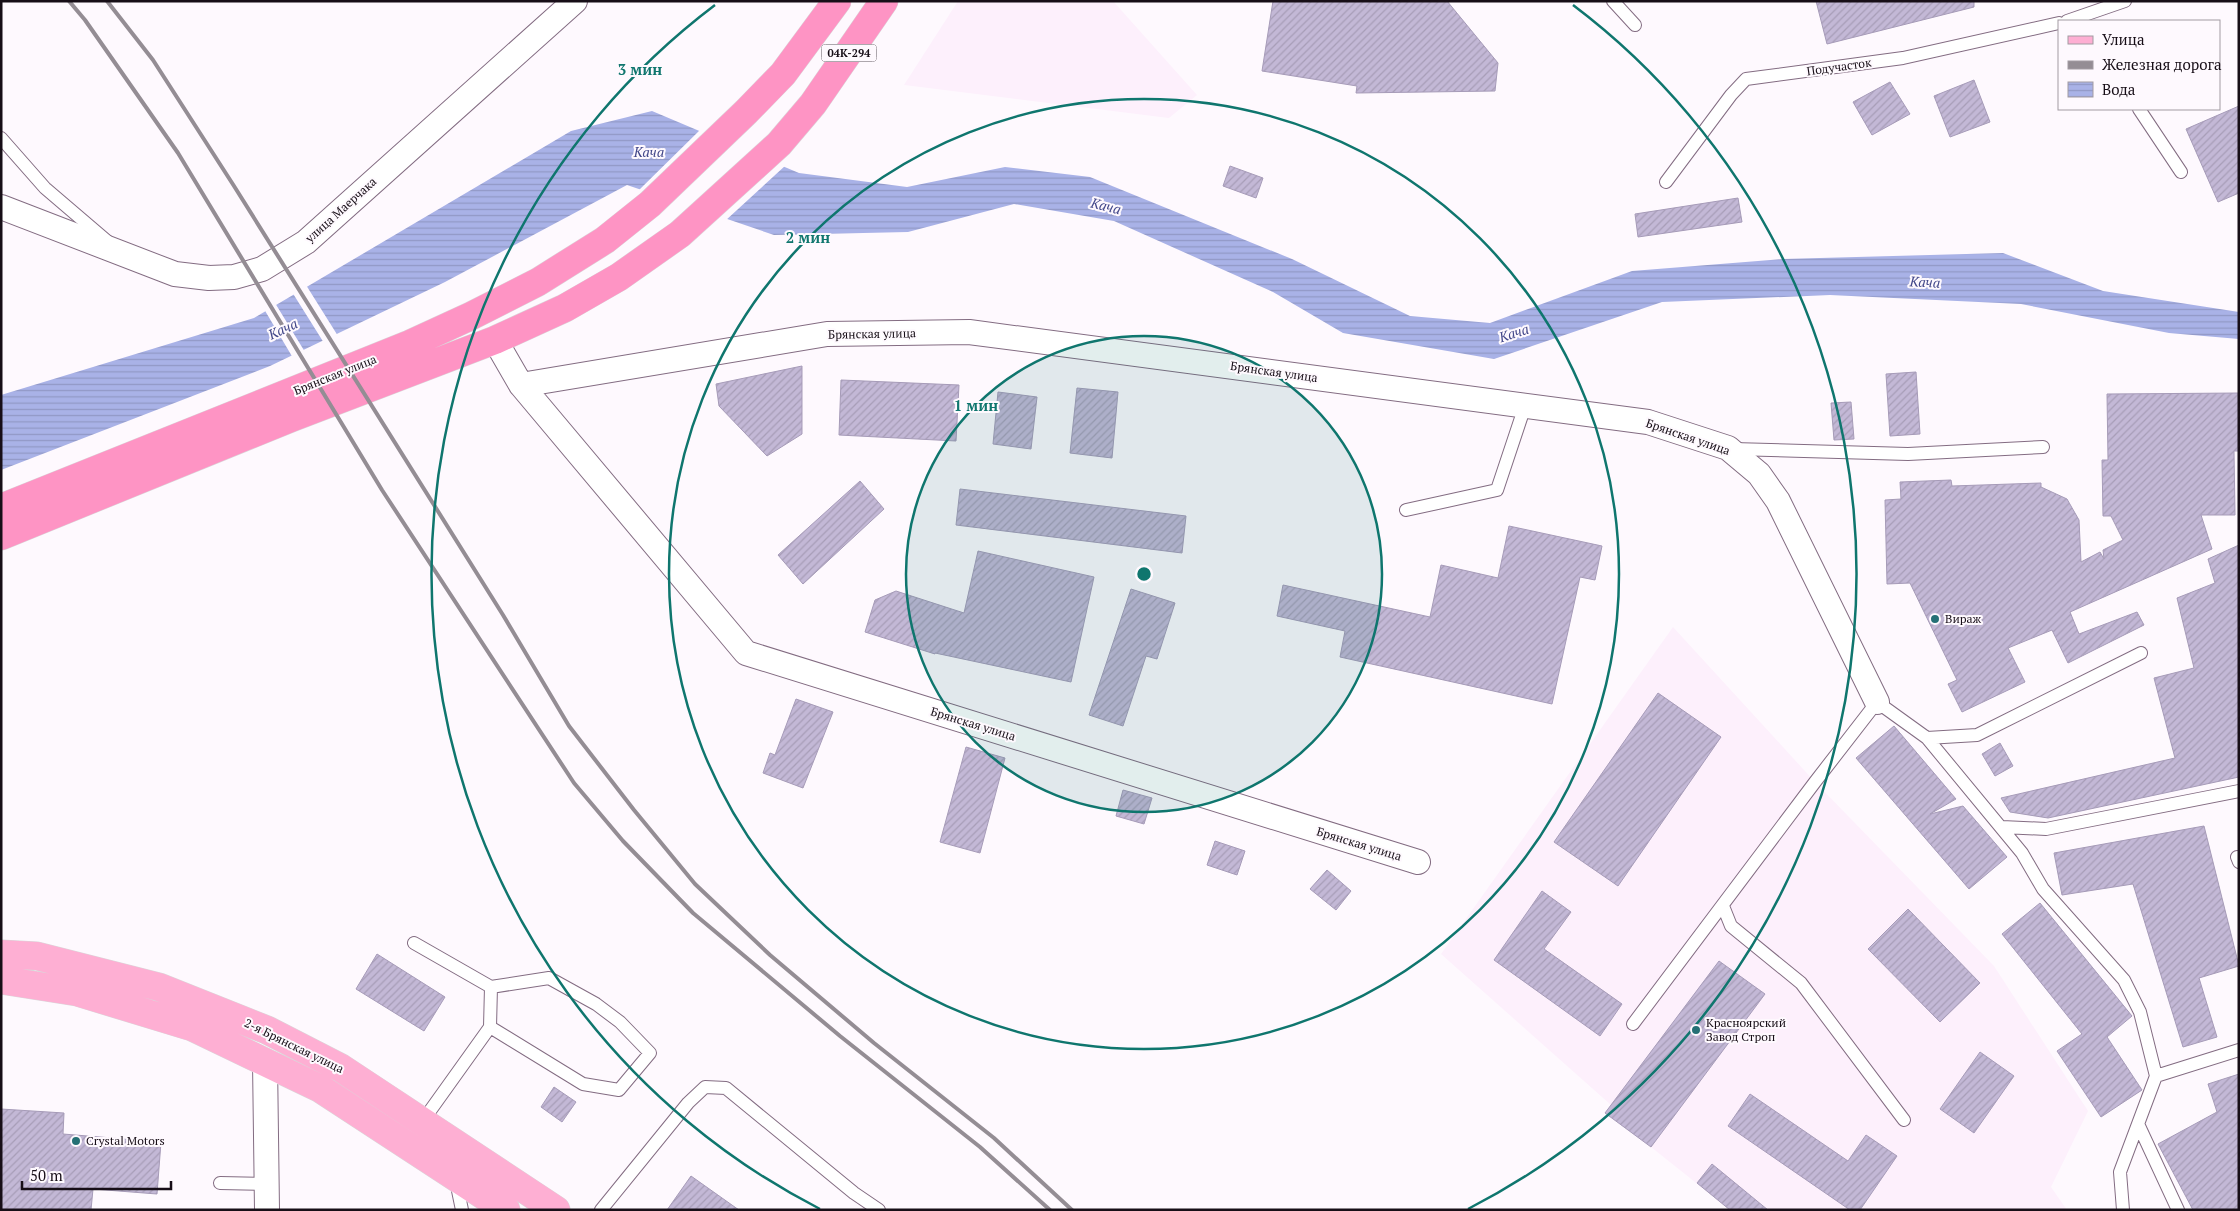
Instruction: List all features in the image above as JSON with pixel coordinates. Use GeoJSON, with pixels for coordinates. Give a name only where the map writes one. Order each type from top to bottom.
{"type":"FeatureCollection","features":[{"type":"Feature","properties":{"kind":"highway","name":"Брянская улица"},"geometry":{"type":"LineString","coordinates":[[1,508],[300,389],[471,316],[538,282],[605,240],[650,204],[783,74],[837,1]]}},
{"type":"Feature","properties":{"kind":"highway","name":"Брянская улица"},"geometry":{"type":"LineString","coordinates":[[1,536],[292,418],[495,340],[573,303],[619,277],[680,234],[778,144],[813,104],[884,1]]}},
{"type":"Feature","properties":{"kind":"main road","name":"2-я Брянская улица"},"geometry":{"type":"LineString","coordinates":[[1,954],[37,956],[168,990],[267,1030],[341,1068],[556,1210]]}},
{"type":"Feature","properties":{"kind":"main road"},"geometry":{"type":"LineString","coordinates":[[1,980],[77,992],[192,1027],[321,1089],[506,1210]]}},
{"type":"Feature","properties":{"kind":"street","name":"улица Маерчака"},"geometry":{"type":"LineString","coordinates":[[1,207],[175,274],[200,277],[234,277],[262,269],[306,242],[575,1]]}},
{"type":"Feature","properties":{"kind":"street","name":"Брянская улица"},"geometry":{"type":"LineString","coordinates":[[521,386],[827,334],[969,332],[1648,422],[1728,448],[1759,474],[1778,501],[1878,702]]}},
{"type":"Feature","properties":{"kind":"street","name":"Брянская улица"},"geometry":{"type":"LineString","coordinates":[[495,340],[521,386],[746,653],[1418,862]]}},
{"type":"Feature","properties":{"kind":"street"},"geometry":{"type":"LineString","coordinates":[[265,1062],[267,1210]]}},
{"type":"Feature","properties":{"kind":"lane"},"geometry":{"type":"LineString","coordinates":[[1613,1],[1634,25]]}},
{"type":"Feature","properties":{"kind":"lane"},"geometry":{"type":"LineString","coordinates":[[2074,20],[2089,18],[2125,1]]}},
{"type":"Feature","properties":{"kind":"lane","name":"Подучасток"},"geometry":{"type":"LineString","coordinates":[[1666,182],[1730,95],[1746,79],[1903,58],[2058,24]]}},
{"type":"Feature","properties":{"kind":"lane"},"geometry":{"type":"LineString","coordinates":[[2140,110],[2181,172]]}},
{"type":"Feature","properties":{"kind":"lane"},"geometry":{"type":"LineString","coordinates":[[1,138],[45,188],[123,254]]}},
{"type":"Feature","properties":{"kind":"lane"},"geometry":{"type":"LineString","coordinates":[[1406,510],[1497,490],[1525,406]]}},
{"type":"Feature","properties":{"kind":"lane"},"geometry":{"type":"LineString","coordinates":[[1728,448],[1908,454],[2044,447]]}},
{"type":"Feature","properties":{"kind":"lane"},"geometry":{"type":"LineString","coordinates":[[1927,738],[1977,735],[2141,653]]}},
{"type":"Feature","properties":{"kind":"lane"},"geometry":{"type":"LineString","coordinates":[[1633,1024],[1815,782],[1878,702],[1927,738],[2002,827],[2022,854],[2043,888],[2124,980],[2140,1012],[2156,1076],[2139,1126],[2120,1172],[2123,1210]]}},
{"type":"Feature","properties":{"kind":"lane"},"geometry":{"type":"LineString","coordinates":[[2002,827],[2046,829],[2239,791]]}},
{"type":"Feature","properties":{"kind":"lane"},"geometry":{"type":"LineString","coordinates":[[1723,906],[1731,926],[1801,983],[1904,1120]]}},
{"type":"Feature","properties":{"kind":"lane"},"geometry":{"type":"LineString","coordinates":[[414,943],[491,987],[549,978],[596,1004],[620,1022],[650,1053],[619,1090],[583,1084],[490,1027]]}},
{"type":"Feature","properties":{"kind":"lane"},"geometry":{"type":"LineString","coordinates":[[422,1122],[490,1027],[491,987]]}},
{"type":"Feature","properties":{"kind":"lane"},"geometry":{"type":"LineString","coordinates":[[2156,1076],[2239,1050]]}},
{"type":"Feature","properties":{"kind":"lane"},"geometry":{"type":"LineString","coordinates":[[601,1210],[688,1103],[705,1087],[726,1088],[854,1193],[879,1210]]}},
{"type":"Feature","properties":{"kind":"lane"},"geometry":{"type":"LineString","coordinates":[[2139,1126],[2178,1210]]}},
{"type":"Feature","properties":{"kind":"lane"},"geometry":{"type":"LineString","coordinates":[[456,1176],[462,1210]]}},
{"type":"Feature","properties":{"kind":"lane"},"geometry":{"type":"LineString","coordinates":[[220,1183],[267,1184]]}},
{"type":"Feature","properties":{"kind":"shaded area"},"geometry":{"type":"Polygon","coordinates":[[[958,1],[1113,1],[1197,95],[1169,118],[904,85],[958,1]]]}},
{"type":"Feature","properties":{"kind":"shaded area"},"geometry":{"type":"Polygon","coordinates":[[[1673,627],[1815,782],[1994,966],[2088,1111],[2051,1187],[2067,1210],[1730,1210],[1605,1113],[1611,1105],[1441,954],[1673,627]]]}},
{"type":"Feature","properties":{"kind":"water","name":"Кача"},"geometry":{"type":"Polygon","coordinates":[[[652,111],[799,173],[907,187],[1005,167],[1090,177],[1292,259],[1410,316],[1490,323],[1632,271],[1783,259],[2003,253],[2103,291],[2239,312],[2239,339],[2169,333],[2021,304],[1830,295],[1662,302],[1494,359],[1343,333],[1273,292],[1114,221],[1014,204],[908,232],[774,235],[627,185],[445,282],[270,366],[1,470],[1,395],[254,318],[571,131],[652,111]]]}},
{"type":"Feature","properties":{"kind":"pier"},"geometry":{"type":"Polygon","coordinates":[[[701,129],[786,165],[725,221],[638,191],[701,129]]]}},
{"type":"Feature","properties":{"kind":"pier"},"geometry":{"type":"Polygon","coordinates":[[[306,285],[338,336],[324,343],[292,292],[306,285]]]}},
{"type":"Feature","properties":{"kind":"pier"},"geometry":{"type":"Polygon","coordinates":[[[275,303],[305,352],[293,358],[264,309],[275,303]]]}},
{"type":"Feature","properties":{"kind":"building"},"geometry":{"type":"Polygon","coordinates":[[[1273,1],[1447,1],[1498,63],[1495,91],[1356,93],[1357,86],[1262,71],[1273,1]]]}},
{"type":"Feature","properties":{"kind":"building"},"geometry":{"type":"Polygon","coordinates":[[[1816,1],[1974,1],[1974,7],[1827,44],[1816,1]]]}},
{"type":"Feature","properties":{"kind":"building"},"geometry":{"type":"Polygon","coordinates":[[[1974,80],[1990,122],[1950,137],[1934,96],[1974,80]]]}},
{"type":"Feature","properties":{"kind":"building"},"geometry":{"type":"Polygon","coordinates":[[[1890,82],[1910,114],[1872,135],[1853,102],[1890,82]]]}},
{"type":"Feature","properties":{"kind":"building"},"geometry":{"type":"Polygon","coordinates":[[[2239,106],[2239,193],[2218,202],[2186,129],[2239,106]]]}},
{"type":"Feature","properties":{"kind":"building"},"geometry":{"type":"Polygon","coordinates":[[[1230,166],[1263,178],[1256,198],[1223,186],[1230,166]]]}},
{"type":"Feature","properties":{"kind":"building"},"geometry":{"type":"Polygon","coordinates":[[[1738,198],[1742,222],[1638,237],[1635,214],[1738,198]]]}},
{"type":"Feature","properties":{"kind":"building"},"geometry":{"type":"Polygon","coordinates":[[[802,366],[802,434],[767,456],[719,406],[716,384],[802,366]]]}},
{"type":"Feature","properties":{"kind":"building"},"geometry":{"type":"Polygon","coordinates":[[[1916,372],[1920,434],[1890,436],[1886,374],[1916,372]]]}},
{"type":"Feature","properties":{"kind":"building"},"geometry":{"type":"Polygon","coordinates":[[[841,380],[959,385],[956,441],[839,435],[841,380]]]}},
{"type":"Feature","properties":{"kind":"building"},"geometry":{"type":"Polygon","coordinates":[[[1077,388],[1118,392],[1112,458],[1070,453],[1077,388]]]}},
{"type":"Feature","properties":{"kind":"building"},"geometry":{"type":"Polygon","coordinates":[[[998,392],[1037,397],[1031,449],[993,444],[998,392]]]}},
{"type":"Feature","properties":{"kind":"building"},"geometry":{"type":"Polygon","coordinates":[[[2239,393],[2239,451],[2234,451],[2235,515],[2201,515],[2212,549],[2070,612],[2079,634],[2137,612],[2144,625],[2068,663],[2052,630],[2008,648],[2025,682],[1962,712],[1948,684],[1957,680],[1910,583],[1887,584],[1885,500],[1901,499],[1900,482],[1951,480],[1952,486],[2041,483],[2041,487],[2067,499],[2079,520],[2081,562],[2100,552],[2104,559],[2103,550],[2123,540],[2111,516],[2103,516],[2102,460],[2108,460],[2107,394],[2239,393]]]}},
{"type":"Feature","properties":{"kind":"building"},"geometry":{"type":"Polygon","coordinates":[[[1851,402],[1854,439],[1834,440],[1831,403],[1851,402]]]}},
{"type":"Feature","properties":{"kind":"building"},"geometry":{"type":"Polygon","coordinates":[[[860,481],[884,509],[803,584],[778,555],[860,481]]]}},
{"type":"Feature","properties":{"kind":"building"},"geometry":{"type":"Polygon","coordinates":[[[960,489],[1186,516],[1182,553],[956,525],[960,489]]]}},
{"type":"Feature","properties":{"kind":"building"},"geometry":{"type":"Polygon","coordinates":[[[1509,526],[1602,546],[1595,580],[1580,577],[1552,704],[1340,657],[1345,631],[1277,616],[1283,585],[1430,617],[1441,565],[1498,578],[1509,526]]]}},
{"type":"Feature","properties":{"kind":"building"},"geometry":{"type":"Polygon","coordinates":[[[2239,545],[2239,777],[2048,818],[2010,812],[2001,798],[2175,758],[2154,678],[2194,668],[2177,598],[2215,583],[2208,559],[2239,545]]]}},
{"type":"Feature","properties":{"kind":"building"},"geometry":{"type":"Polygon","coordinates":[[[978,551],[1094,577],[1071,682],[935,654],[865,632],[875,600],[896,591],[964,613],[978,551]]]}},
{"type":"Feature","properties":{"kind":"building"},"geometry":{"type":"Polygon","coordinates":[[[1131,589],[1175,603],[1157,659],[1146,656],[1123,726],[1089,715],[1131,589]]]}},
{"type":"Feature","properties":{"kind":"building"},"geometry":{"type":"Polygon","coordinates":[[[1658,693],[1721,737],[1618,886],[1554,842],[1658,693]]]}},
{"type":"Feature","properties":{"kind":"building"},"geometry":{"type":"Polygon","coordinates":[[[796,699],[833,712],[803,788],[763,773],[770,753],[775,755],[796,699]]]}},
{"type":"Feature","properties":{"kind":"building"},"geometry":{"type":"Polygon","coordinates":[[[1894,726],[1956,799],[1930,814],[1963,806],[2007,857],[1969,889],[1856,758],[1894,726]]]}},
{"type":"Feature","properties":{"kind":"building"},"geometry":{"type":"Polygon","coordinates":[[[2000,743],[2013,766],[1995,776],[1982,754],[2000,743]]]}},
{"type":"Feature","properties":{"kind":"building"},"geometry":{"type":"Polygon","coordinates":[[[966,747],[1005,758],[980,853],[940,842],[966,747]]]}},
{"type":"Feature","properties":{"kind":"building"},"geometry":{"type":"Polygon","coordinates":[[[1123,790],[1152,798],[1144,824],[1116,816],[1123,790]]]}},
{"type":"Feature","properties":{"kind":"building"},"geometry":{"type":"Polygon","coordinates":[[[2204,826],[2239,966],[2199,978],[2217,1037],[2183,1047],[2133,884],[2062,895],[2054,853],[2204,826]]]}},
{"type":"Feature","properties":{"kind":"building"},"geometry":{"type":"Polygon","coordinates":[[[1215,841],[1245,851],[1237,875],[1207,865],[1215,841]]]}},
{"type":"Feature","properties":{"kind":"building"},"geometry":{"type":"Polygon","coordinates":[[[1327,870],[1351,891],[1336,910],[1310,889],[1327,870]]]}},
{"type":"Feature","properties":{"kind":"building"},"geometry":{"type":"Polygon","coordinates":[[[1542,891],[1571,912],[1544,949],[1622,1004],[1600,1036],[1494,960],[1542,891]]]}},
{"type":"Feature","properties":{"kind":"building"},"geometry":{"type":"Polygon","coordinates":[[[2040,903],[2132,1016],[2107,1037],[2142,1090],[2101,1117],[2057,1051],[2082,1034],[2002,934],[2040,903]]]}},
{"type":"Feature","properties":{"kind":"building"},"geometry":{"type":"Polygon","coordinates":[[[1908,909],[1980,983],[1940,1022],[1868,949],[1908,909]]]}},
{"type":"Feature","properties":{"kind":"building"},"geometry":{"type":"Polygon","coordinates":[[[377,954],[445,997],[424,1031],[356,989],[377,954]]]}},
{"type":"Feature","properties":{"kind":"building"},"geometry":{"type":"Polygon","coordinates":[[[1719,961],[1765,994],[1651,1147],[1605,1113],[1719,961]]]}},
{"type":"Feature","properties":{"kind":"building"},"geometry":{"type":"Polygon","coordinates":[[[1980,1052],[2014,1076],[1974,1133],[1940,1109],[1980,1052]]]}},
{"type":"Feature","properties":{"kind":"building"},"geometry":{"type":"Polygon","coordinates":[[[2239,1074],[2239,1210],[2193,1210],[2158,1144],[2217,1112],[2208,1084],[2239,1074]]]}},
{"type":"Feature","properties":{"kind":"building"},"geometry":{"type":"Polygon","coordinates":[[[554,1087],[576,1102],[562,1122],[541,1107],[554,1087]]]}},
{"type":"Feature","properties":{"kind":"building"},"geometry":{"type":"Polygon","coordinates":[[[1750,1094],[1848,1161],[1866,1135],[1897,1156],[1860,1210],[1850,1210],[1728,1126],[1750,1094]]]}},
{"type":"Feature","properties":{"kind":"building"},"geometry":{"type":"Polygon","coordinates":[[[1,1109],[64,1113],[63,1134],[161,1142],[157,1194],[93,1189],[91,1210],[1,1210],[1,1109]]]}},
{"type":"Feature","properties":{"kind":"building"},"geometry":{"type":"Polygon","coordinates":[[[1712,1164],[1768,1210],[1730,1210],[1697,1183],[1712,1164]]]}},
{"type":"Feature","properties":{"kind":"building"},"geometry":{"type":"Polygon","coordinates":[[[691,1176],[739,1210],[667,1210],[691,1176]]]}},
{"type":"Feature","properties":{"kind":"railway"},"geometry":{"type":"LineString","coordinates":[[69,1],[85,20],[178,153],[382,490],[574,783],[623,841],[693,913],[840,1036],[980,1147],[1050,1210]]}},
{"type":"Feature","properties":{"kind":"railway"},"geometry":{"type":"LineString","coordinates":[[107,1],[153,60],[234,186],[503,615],[569,726],[634,810],[695,884],[770,955],[874,1043],[994,1138],[1072,1210]]}},
{"type":"Feature","properties":{"kind":"place","name":"Вираж"},"geometry":{"type":"Point","coordinates":[1935,619]}},
{"type":"Feature","properties":{"kind":"place","name":"Красноярский Завод Строп"},"geometry":{"type":"Point","coordinates":[1696,1030]}},
{"type":"Feature","properties":{"kind":"place","name":"Crystal Motors"},"geometry":{"type":"Point","coordinates":[76,1141]}}]}
